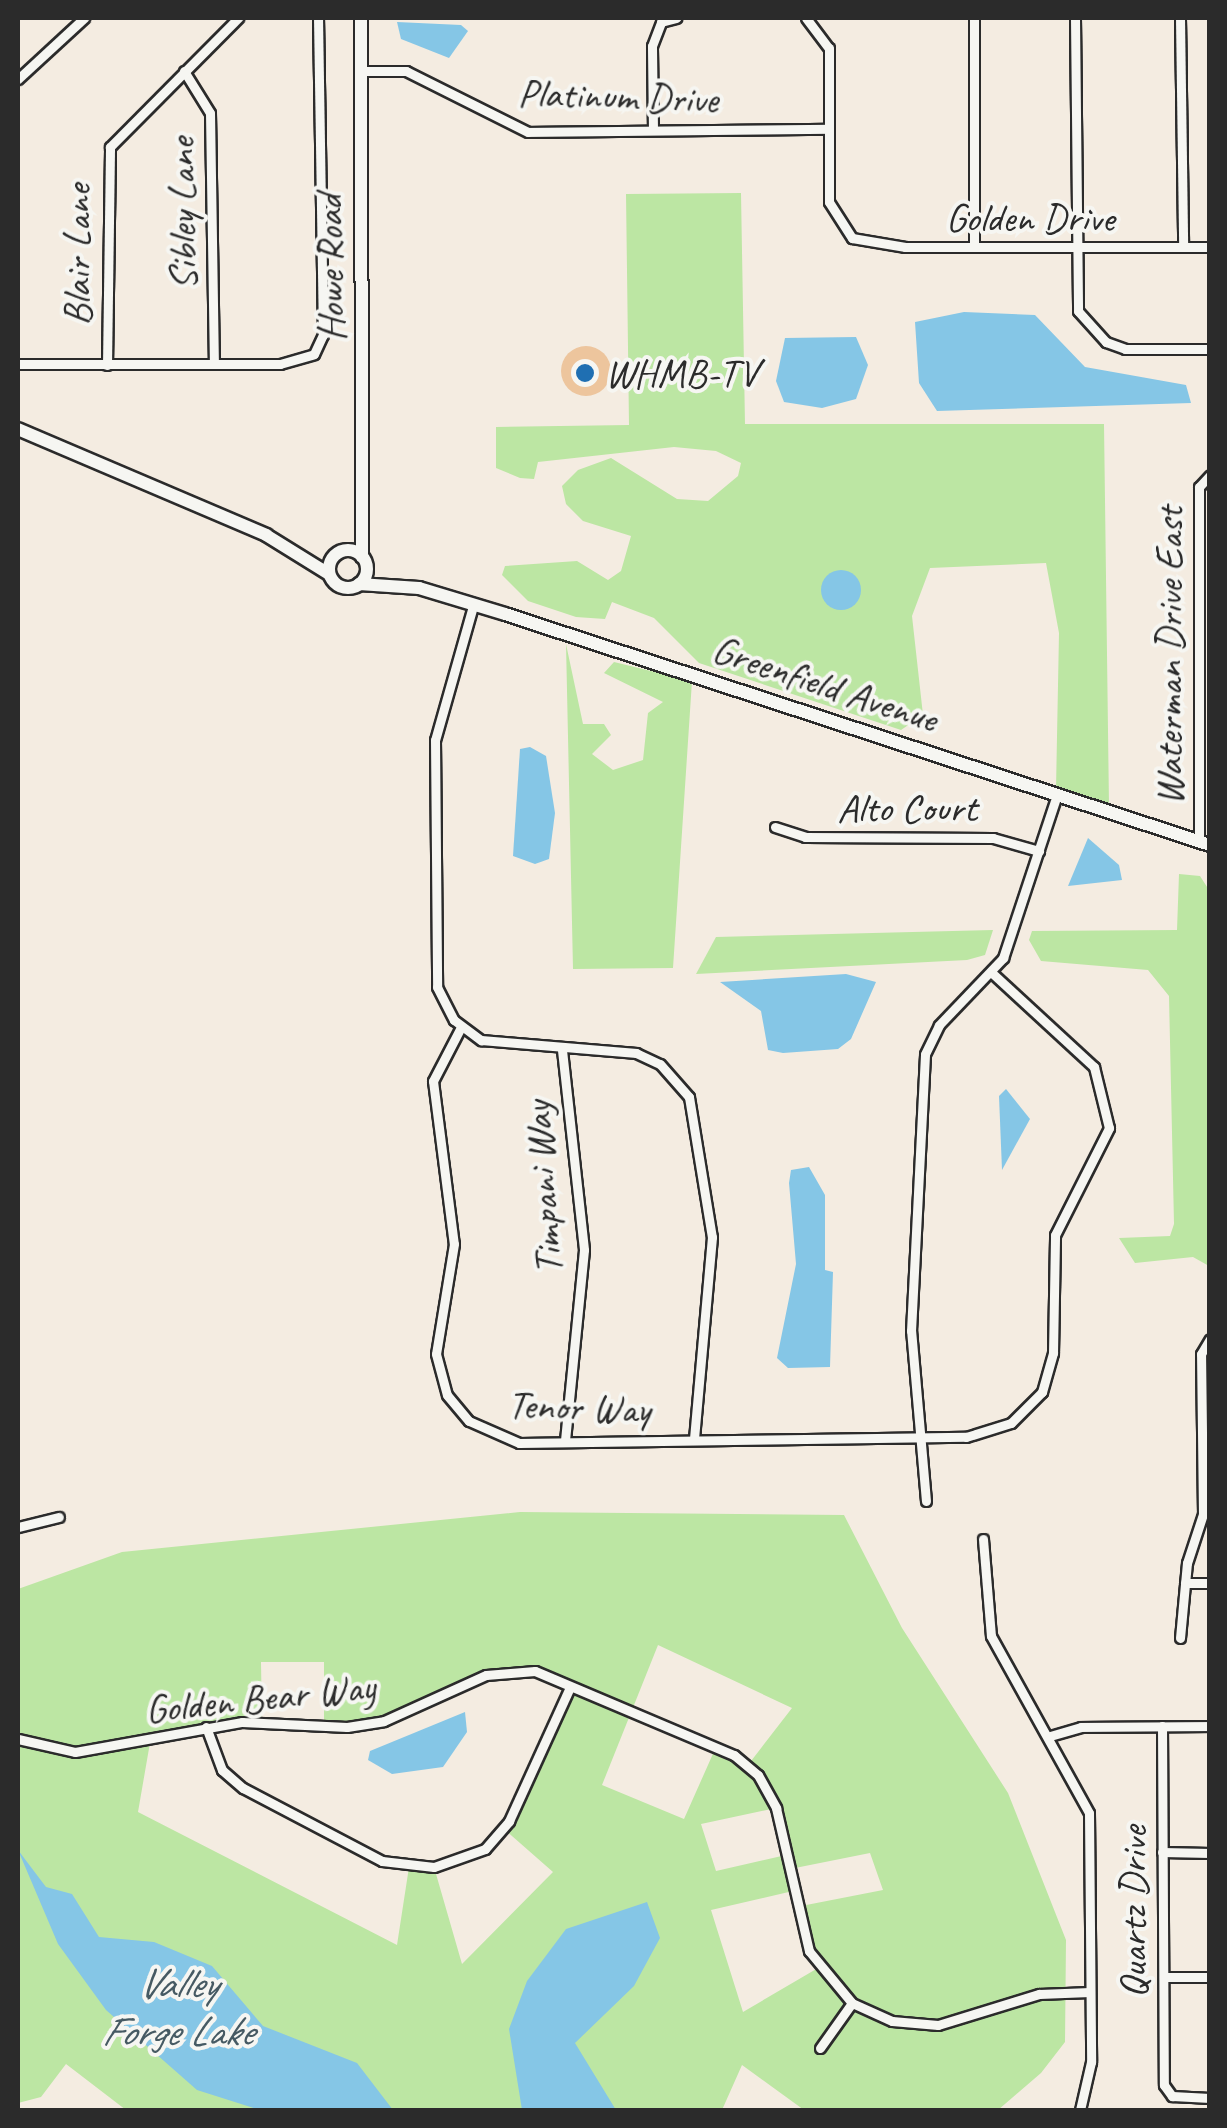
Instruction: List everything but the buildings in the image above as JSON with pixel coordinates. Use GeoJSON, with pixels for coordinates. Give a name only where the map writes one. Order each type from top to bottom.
{"type":"FeatureCollection","features":[{"type":"Feature","properties":{"kind":"main road","name":"Howe Road"},"geometry":{"type":"LineString","coordinates":[[359,584],[364,560],[360,518],[361,18]]}},
{"type":"Feature","properties":{"kind":"main road"},"geometry":{"type":"LineString","coordinates":[[18,429],[266,535],[330,574]]}},
{"type":"Feature","properties":{"kind":"main road","name":"Howe Road"},"geometry":{"type":"LineString","coordinates":[[330,574],[360,518]]}},
{"type":"Feature","properties":{"kind":"main road"},"geometry":{"type":"LineString","coordinates":[[266,535],[339,553]]}},
{"type":"Feature","properties":{"kind":"main road","name":"Greenfield Avenue"},"geometry":{"type":"LineString","coordinates":[[339,553],[364,560],[419,588],[1204,843]]}},
{"type":"Feature","properties":{"kind":"main road","name":"Greenfield Avenue"},"geometry":{"type":"LineString","coordinates":[[330,574],[342,587],[359,584],[419,588]]}},
{"type":"Feature","properties":{"kind":"street"},"geometry":{"type":"LineString","coordinates":[[18,79],[84,18]]}},
{"type":"Feature","properties":{"kind":"street","name":"Blair Lane"},"geometry":{"type":"LineString","coordinates":[[107,365],[110,147],[238,18]]}},
{"type":"Feature","properties":{"kind":"street"},"geometry":{"type":"LineString","coordinates":[[18,364],[214,364],[308,359],[323,335],[318,18]]}},
{"type":"Feature","properties":{"kind":"street"},"geometry":{"type":"LineString","coordinates":[[653,130],[652,46],[660,22],[676,18]]}},
{"type":"Feature","properties":{"kind":"street"},"geometry":{"type":"LineString","coordinates":[[806,18],[829,48],[827,129]]}},
{"type":"Feature","properties":{"kind":"street"},"geometry":{"type":"LineString","coordinates":[[974,18],[974,247]]}},
{"type":"Feature","properties":{"kind":"street"},"geometry":{"type":"LineString","coordinates":[[1075,18],[1074,250],[1078,311],[1106,342],[1210,349]]}},
{"type":"Feature","properties":{"kind":"street"},"geometry":{"type":"LineString","coordinates":[[1180,18],[1183,247]]}},
{"type":"Feature","properties":{"kind":"street","name":"Sibley Lane"},"geometry":{"type":"LineString","coordinates":[[184,71],[210,113],[214,364]]}},
{"type":"Feature","properties":{"kind":"street","name":"Platinum Drive"},"geometry":{"type":"LineString","coordinates":[[361,71],[406,71],[516,129],[827,129]]}},
{"type":"Feature","properties":{"kind":"street","name":"Golden Drive"},"geometry":{"type":"LineString","coordinates":[[827,129],[829,202],[852,238],[1074,250],[1210,247]]}},
{"type":"Feature","properties":{"kind":"street","name":"Waterman Drive East"},"geometry":{"type":"LineString","coordinates":[[1204,843],[1199,487],[1210,475]]}},
{"type":"Feature","properties":{"kind":"street"},"geometry":{"type":"LineString","coordinates":[[473,606],[435,740],[442,806],[432,966],[461,1027],[502,1048],[648,1058],[695,1108],[712,1245],[694,1439]]}},
{"type":"Feature","properties":{"kind":"street"},"geometry":{"type":"LineString","coordinates":[[926,1502],[926,1438],[911,1331],[923,1068],[938,1025],[992,973],[1040,851],[1056,795]]}},
{"type":"Feature","properties":{"kind":"street","name":"Alto Court"},"geometry":{"type":"LineString","coordinates":[[775,827],[805,837],[993,838],[1040,851]]}},
{"type":"Feature","properties":{"kind":"street","name":"Tenor Way"},"geometry":{"type":"LineString","coordinates":[[461,1027],[433,1082],[454,1244],[437,1366],[456,1408],[494,1438],[565,1442],[926,1438],[997,1430],[1042,1392],[1053,1353],[1056,1234],[1108,1128],[1094,1067],[992,973]]}},
{"type":"Feature","properties":{"kind":"street","name":"Timpani Way"},"geometry":{"type":"LineString","coordinates":[[562,1050],[584,1250],[565,1442]]}},
{"type":"Feature","properties":{"kind":"street"},"geometry":{"type":"LineString","coordinates":[[1180,1638],[1184,1583],[1204,1514],[1207,1341]]}},
{"type":"Feature","properties":{"kind":"street"},"geometry":{"type":"LineString","coordinates":[[18,1527],[58,1517]]}},
{"type":"Feature","properties":{"kind":"street"},"geometry":{"type":"LineString","coordinates":[[984,1539],[991,1636],[1090,1813],[1090,2075],[1080,2110]]}},
{"type":"Feature","properties":{"kind":"street"},"geometry":{"type":"LineString","coordinates":[[1184,1583],[1210,1583]]}},
{"type":"Feature","properties":{"kind":"street","name":"Golden Bear Way"},"geometry":{"type":"LineString","coordinates":[[18,1739],[74,1752],[206,1727],[384,1721],[517,1669],[734,1755],[758,1775],[776,1808],[810,1951],[852,2003],[892,2021],[938,2025],[1040,1994],[1090,1992]]}},
{"type":"Feature","properties":{"kind":"street"},"geometry":{"type":"LineString","coordinates":[[206,1727],[222,1770],[243,1788],[382,1861],[434,1867],[485,1849],[510,1821],[570,1687]]}},
{"type":"Feature","properties":{"kind":"street","name":"Quartz Drive"},"geometry":{"type":"LineString","coordinates":[[1162,1726],[1164,1977],[1170,2095],[1210,2098]]}},
{"type":"Feature","properties":{"kind":"street"},"geometry":{"type":"LineString","coordinates":[[1050,1736],[1210,1726]]}},
{"type":"Feature","properties":{"kind":"street"},"geometry":{"type":"LineString","coordinates":[[1162,1852],[1210,1853]]}},
{"type":"Feature","properties":{"kind":"street"},"geometry":{"type":"LineString","coordinates":[[1164,1977],[1210,1977]]}},
{"type":"Feature","properties":{"kind":"street"},"geometry":{"type":"LineString","coordinates":[[820,2048],[852,2003]]}},
{"type":"Feature","properties":{"kind":"green space"},"geometry":{"type":"Polygon","coordinates":[[[741,193],[745,424],[1104,424],[1109,806],[1056,789],[1059,633],[1046,563],[930,568],[912,616],[923,715],[901,730],[699,663],[654,618],[612,602],[605,619],[576,617],[528,601],[502,575],[505,566],[577,561],[608,580],[621,571],[631,536],[583,521],[566,504],[562,486],[578,470],[611,458],[677,499],[708,501],[738,476],[741,463],[716,451],[674,447],[538,462],[534,479],[520,478],[496,468],[496,427],[629,425],[626,194],[741,193]]]}},
{"type":"Feature","properties":{"kind":"green space"},"geometry":{"type":"Polygon","coordinates":[[[566,644],[583,724],[604,724],[611,735],[592,754],[613,770],[643,760],[648,713],[663,702],[604,673],[614,662],[692,681],[673,968],[573,969],[566,644]]]}},
{"type":"Feature","properties":{"kind":"green space"},"geometry":{"type":"Polygon","coordinates":[[[1179,874],[1200,876],[1209,890],[1209,1266],[1193,1257],[1135,1263],[1119,1238],[1170,1236],[1174,1224],[1169,996],[1148,970],[1041,961],[1029,940],[1032,931],[1177,930],[1179,874]]]}},
{"type":"Feature","properties":{"kind":"green space"},"geometry":{"type":"Polygon","coordinates":[[[993,930],[985,955],[967,960],[696,974],[716,937],[993,930]]]}},
{"type":"Feature","properties":{"kind":"green space"},"geometry":{"type":"Polygon","coordinates":[[[520,1512],[844,1515],[902,1628],[1008,1793],[1066,1940],[1065,2042],[1041,2073],[998,2110],[804,2110],[742,2065],[722,2110],[126,2110],[66,2064],[41,2097],[18,2103],[18,1589],[122,1552],[520,1512]],[[658,1645],[602,1785],[684,1819],[716,1747],[748,1765],[792,1708],[658,1645]],[[261,1662],[262,1723],[151,1737],[138,1812],[397,1945],[409,1867],[434,1867],[462,1964],[553,1872],[503,1828],[570,1688],[535,1672],[486,1675],[384,1721],[324,1726],[324,1662],[261,1662]],[[776,1808],[701,1824],[716,1871],[786,1855],[776,1808]],[[870,1853],[790,1869],[793,1891],[711,1910],[743,2012],[818,1968],[796,1907],[883,1890],[870,1853]]]}},
{"type":"Feature","properties":{"kind":"water"},"geometry":{"type":"Polygon","coordinates":[[[397,22],[461,25],[468,31],[449,58],[401,39],[397,22]]]}},
{"type":"Feature","properties":{"kind":"water"},"geometry":{"type":"Polygon","coordinates":[[[964,312],[1035,315],[1085,367],[1186,385],[1191,403],[937,411],[919,383],[915,322],[964,312]]]}},
{"type":"Feature","properties":{"kind":"water"},"geometry":{"type":"Polygon","coordinates":[[[856,337],[868,365],[856,399],[822,408],[784,402],[776,381],[785,338],[856,337]]]}},
{"type":"Feature","properties":{"kind":"water"},"geometry":{"type":"Polygon","coordinates":[[[841,570],[855,576],[861,590],[855,604],[841,610],[827,604],[821,590],[827,576],[841,570]]]}},
{"type":"Feature","properties":{"kind":"water"},"geometry":{"type":"Polygon","coordinates":[[[530,747],[546,756],[555,813],[549,859],[535,864],[513,856],[520,749],[530,747]]]}},
{"type":"Feature","properties":{"kind":"water"},"geometry":{"type":"Polygon","coordinates":[[[1088,838],[1119,865],[1122,880],[1068,886],[1088,838]]]}},
{"type":"Feature","properties":{"kind":"water"},"geometry":{"type":"Polygon","coordinates":[[[846,974],[876,982],[851,1039],[838,1049],[783,1053],[768,1050],[761,1011],[720,982],[846,974]]]}},
{"type":"Feature","properties":{"kind":"water"},"geometry":{"type":"Polygon","coordinates":[[[1006,1089],[1030,1119],[1002,1170],[999,1096],[1006,1089]]]}},
{"type":"Feature","properties":{"kind":"water"},"geometry":{"type":"Polygon","coordinates":[[[809,1167],[825,1195],[825,1270],[833,1272],[830,1367],[788,1368],[777,1358],[796,1264],[789,1183],[791,1170],[809,1167]]]}},
{"type":"Feature","properties":{"kind":"water"},"geometry":{"type":"Polygon","coordinates":[[[465,1712],[467,1732],[443,1767],[392,1774],[368,1760],[370,1751],[465,1712]]]}},
{"type":"Feature","properties":{"kind":"water","name":"Valley Forge Lake"},"geometry":{"type":"Polygon","coordinates":[[[18,1850],[46,1887],[72,1894],[99,1937],[154,1942],[212,1966],[263,2026],[357,2063],[393,2110],[260,2110],[197,2090],[106,2010],[58,1944],[18,1850]]]}},
{"type":"Feature","properties":{"kind":"water"},"geometry":{"type":"Polygon","coordinates":[[[647,1902],[660,1938],[634,1986],[575,2043],[616,2110],[522,2110],[509,2029],[527,1981],[566,1929],[647,1902]]]}},
{"type":"Feature","properties":{"kind":"place","name":"WHMB-TV"},"geometry":{"type":"Point","coordinates":[585,373]}}]}
